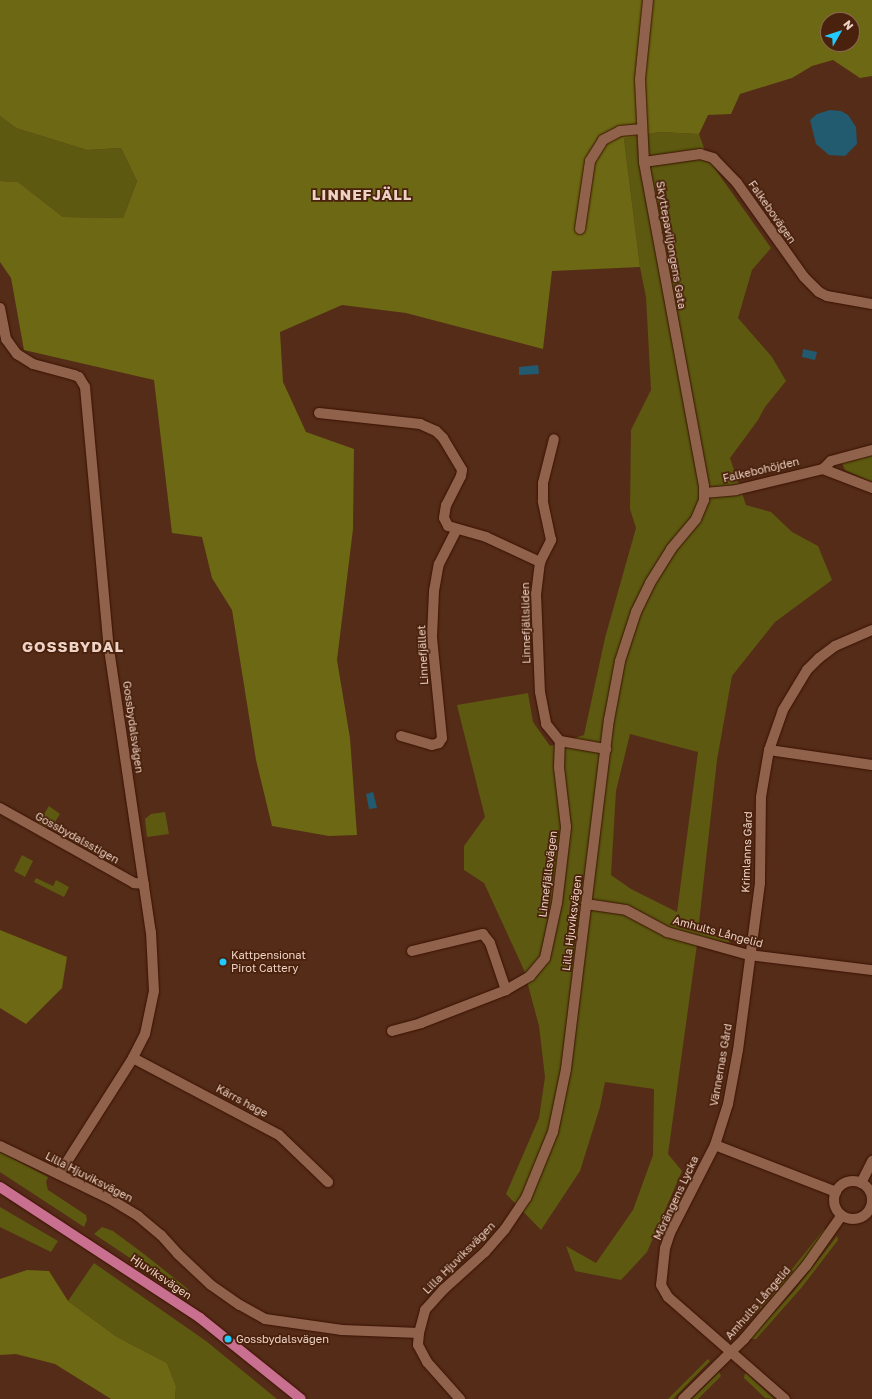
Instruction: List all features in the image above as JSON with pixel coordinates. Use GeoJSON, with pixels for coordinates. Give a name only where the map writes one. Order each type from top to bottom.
{"type":"FeatureCollection","features":[{"type":"Feature","properties":{"kind":"main road","name":"Hjuviksvägen"},"geometry":{"type":"LineString","coordinates":[[0,1187],[200,1318],[301,1399]]}},
{"type":"Feature","properties":{"kind":"street","name":"Skyttepaviljongens Gata"},"geometry":{"type":"LineString","coordinates":[[648,0],[640,79],[644,162],[704,493]]}},
{"type":"Feature","properties":{"kind":"street"},"geometry":{"type":"LineString","coordinates":[[580,229],[590,161],[603,140],[620,131],[642,130]]}},
{"type":"Feature","properties":{"kind":"street","name":"Falkebovägen"},"geometry":{"type":"LineString","coordinates":[[644,162],[700,154],[713,158],[737,183],[792,262],[819,292],[827,296],[872,304]]}},
{"type":"Feature","properties":{"kind":"street","name":"Gossbydalsvägen"},"geometry":{"type":"LineString","coordinates":[[0,308],[6,338],[17,354],[33,364],[80,377],[85,387],[109,649],[151,932],[154,991],[145,1034],[133,1058],[59,1174]]}},
{"type":"Feature","properties":{"kind":"street"},"geometry":{"type":"LineString","coordinates":[[319,413],[420,424],[436,431],[449,447],[462,470],[461,476],[446,505],[444,518],[448,526],[456,530],[486,538],[540,562]]}},
{"type":"Feature","properties":{"kind":"street","name":"Linnefjällsliden"},"geometry":{"type":"LineString","coordinates":[[554,439],[543,483],[543,500],[551,540],[540,562],[536,594],[540,692],[546,724],[560,741]]}},
{"type":"Feature","properties":{"kind":"street","name":"Falkebohöjden"},"geometry":{"type":"LineString","coordinates":[[704,493],[736,490],[823,468],[832,461],[872,450]]}},
{"type":"Feature","properties":{"kind":"street"},"geometry":{"type":"LineString","coordinates":[[823,468],[872,488]]}},
{"type":"Feature","properties":{"kind":"street","name":"Lilla Hjuviksvägen"},"geometry":{"type":"LineString","coordinates":[[460,1399],[427,1362],[418,1345],[421,1319],[434,1298],[485,1252],[506,1228],[526,1198],[546,1154],[553,1132],[566,1069],[606,749],[620,661],[636,612],[660,566],[696,519],[702,507],[704,493]]}},
{"type":"Feature","properties":{"kind":"street","name":"Linnefjället"},"geometry":{"type":"LineString","coordinates":[[401,736],[432,745],[439,743],[442,738],[432,637],[434,592],[439,564],[456,530]]}},
{"type":"Feature","properties":{"kind":"street","name":"Krimlanns Gård"},"geometry":{"type":"LineString","coordinates":[[749,955],[760,883],[761,798],[769,750],[783,710],[807,670],[819,658],[836,646],[872,630]]}},
{"type":"Feature","properties":{"kind":"street"},"geometry":{"type":"LineString","coordinates":[[560,741],[606,749]]}},
{"type":"Feature","properties":{"kind":"street","name":"Linnefjällsvägen"},"geometry":{"type":"LineString","coordinates":[[392,1031],[421,1023],[506,990],[537,970],[545,958],[550,944],[566,827],[560,767],[560,741]]}},
{"type":"Feature","properties":{"kind":"street"},"geometry":{"type":"LineString","coordinates":[[769,750],[872,765]]}},
{"type":"Feature","properties":{"kind":"street","name":"Gossbydalsstigen"},"geometry":{"type":"LineString","coordinates":[[0,808],[134,883],[144,884]]}},
{"type":"Feature","properties":{"kind":"street","name":"Amhults Långelid"},"geometry":{"type":"LineString","coordinates":[[586,904],[626,910],[667,932],[749,955],[872,970]]}},
{"type":"Feature","properties":{"kind":"street"},"geometry":{"type":"LineString","coordinates":[[412,951],[483,934],[490,943],[506,990]]}},
{"type":"Feature","properties":{"kind":"street","name":"Vännernas Gård"},"geometry":{"type":"LineString","coordinates":[[715,1145],[728,1104],[738,1050],[749,955]]}},
{"type":"Feature","properties":{"kind":"street","name":"Kärrs hage"},"geometry":{"type":"LineString","coordinates":[[133,1058],[279,1135],[328,1182]]}},
{"type":"Feature","properties":{"kind":"street"},"geometry":{"type":"LineString","coordinates":[[715,1145],[836,1192]]}},
{"type":"Feature","properties":{"kind":"street","name":"Mörängens Lycka"},"geometry":{"type":"LineString","coordinates":[[715,1145],[670,1233],[665,1248],[661,1285],[668,1297],[732,1351],[785,1399]]}},
{"type":"Feature","properties":{"kind":"street","name":"Lilla Hjuviksvägen"},"geometry":{"type":"LineString","coordinates":[[0,1146],[59,1174],[138,1216],[161,1235],[178,1254],[211,1285],[240,1306],[265,1318],[342,1330],[419,1333]]}},
{"type":"Feature","properties":{"kind":"street"},"geometry":{"type":"LineString","coordinates":[[861,1183],[872,1161]]}},
{"type":"Feature","properties":{"kind":"street"},"geometry":{"type":"LineString","coordinates":[[845,1183],[861,1183],[870,1191],[871,1208],[865,1215],[856,1219],[842,1215],[834,1205],[836,1192],[845,1183]]}},
{"type":"Feature","properties":{"kind":"street","name":"Amhults Långelid"},"geometry":{"type":"LineString","coordinates":[[683,1399],[732,1351],[806,1266],[842,1215]]}},
{"type":"Feature","properties":{"kind":"shaded area"},"geometry":{"type":"Polygon","coordinates":[[[0,0],[872,0],[872,76],[860,78],[833,60],[812,66],[792,78],[740,94],[731,114],[708,115],[699,134],[659,132],[624,139],[640,267],[552,271],[543,349],[406,313],[342,305],[280,332],[283,382],[306,432],[354,449],[353,529],[337,660],[350,738],[357,835],[329,836],[272,826],[256,760],[232,610],[212,578],[202,537],[172,533],[154,380],[24,350],[11,278],[0,262],[0,181],[18,182],[63,217],[123,218],[137,181],[121,148],[87,150],[16,128],[0,116],[0,0]]]}},
{"type":"Feature","properties":{"kind":"shaded area"},"geometry":{"type":"Polygon","coordinates":[[[0,116],[16,128],[87,150],[121,148],[137,181],[123,218],[63,217],[18,182],[0,181],[0,116]]]}},
{"type":"Feature","properties":{"kind":"shaded area"},"geometry":{"type":"Polygon","coordinates":[[[659,132],[699,134],[708,159],[771,248],[752,270],[738,318],[772,357],[786,381],[765,407],[758,420],[730,458],[746,505],[771,512],[792,532],[818,546],[832,580],[775,622],[732,676],[717,760],[698,932],[728,940],[730,943],[698,937],[668,1154],[682,1171],[647,1252],[621,1280],[575,1271],[566,1246],[596,1263],[633,1210],[653,1155],[654,1089],[605,1082],[600,1107],[580,1171],[541,1230],[506,1194],[539,1118],[545,1077],[539,1026],[524,970],[484,883],[464,870],[464,846],[485,817],[457,705],[528,693],[533,722],[550,746],[584,735],[605,638],[636,528],[630,509],[631,430],[651,390],[646,297],[640,267],[624,139],[659,132]],[[630,734],[616,791],[611,875],[631,889],[677,912],[698,752],[630,734]]]}},
{"type":"Feature","properties":{"kind":"shaded area"},"geometry":{"type":"Polygon","coordinates":[[[872,454],[872,482],[845,470],[842,463],[872,454]]]}},
{"type":"Feature","properties":{"kind":"shaded area"},"geometry":{"type":"Polygon","coordinates":[[[49,806],[60,814],[53,825],[46,828],[38,824],[49,806]]]}},
{"type":"Feature","properties":{"kind":"shaded area"},"geometry":{"type":"Polygon","coordinates":[[[165,812],[169,834],[147,837],[145,819],[151,814],[165,812]]]}},
{"type":"Feature","properties":{"kind":"shaded area"},"geometry":{"type":"Polygon","coordinates":[[[22,855],[33,861],[25,877],[14,871],[22,855]]]}},
{"type":"Feature","properties":{"kind":"shaded area"},"geometry":{"type":"Polygon","coordinates":[[[36,878],[53,886],[56,880],[69,887],[64,897],[34,882],[36,878]]]}},
{"type":"Feature","properties":{"kind":"shaded area"},"geometry":{"type":"Polygon","coordinates":[[[0,930],[67,957],[62,988],[26,1024],[0,1008],[0,930]]]}},
{"type":"Feature","properties":{"kind":"shaded area"},"geometry":{"type":"Polygon","coordinates":[[[0,1152],[48,1177],[46,1182],[48,1190],[86,1215],[87,1220],[84,1227],[0,1172],[0,1152]]]}},
{"type":"Feature","properties":{"kind":"shaded area"},"geometry":{"type":"Polygon","coordinates":[[[0,1207],[58,1241],[51,1252],[0,1227],[0,1207]]]}},
{"type":"Feature","properties":{"kind":"shaded area"},"geometry":{"type":"Polygon","coordinates":[[[102,1227],[113,1231],[144,1254],[188,1289],[188,1293],[166,1282],[94,1234],[102,1227]]]}},
{"type":"Feature","properties":{"kind":"shaded area"},"geometry":{"type":"Polygon","coordinates":[[[824,1229],[827,1230],[796,1271],[741,1330],[741,1327],[777,1288],[824,1229]]]}},
{"type":"Feature","properties":{"kind":"shaded area"},"geometry":{"type":"Polygon","coordinates":[[[837,1236],[838,1240],[802,1287],[756,1339],[750,1339],[794,1291],[837,1236]]]}},
{"type":"Feature","properties":{"kind":"shaded area"},"geometry":{"type":"Polygon","coordinates":[[[94,1263],[206,1341],[277,1399],[175,1399],[176,1386],[167,1363],[117,1337],[68,1301],[94,1263]]]}},
{"type":"Feature","properties":{"kind":"shaded area"},"geometry":{"type":"Polygon","coordinates":[[[27,1270],[49,1271],[68,1301],[117,1337],[167,1363],[176,1386],[175,1399],[111,1399],[55,1364],[16,1354],[0,1355],[0,1279],[27,1270]]]}},
{"type":"Feature","properties":{"kind":"shaded area"},"geometry":{"type":"Polygon","coordinates":[[[708,1359],[710,1361],[673,1399],[668,1399],[708,1359]]]}},
{"type":"Feature","properties":{"kind":"shaded area"},"geometry":{"type":"Polygon","coordinates":[[[719,1372],[721,1376],[698,1399],[692,1399],[719,1372]]]}},
{"type":"Feature","properties":{"kind":"shaded area"},"geometry":{"type":"Polygon","coordinates":[[[745,1373],[774,1399],[765,1398],[744,1378],[745,1373]]]}},
{"type":"Feature","properties":{"kind":"water"},"geometry":{"type":"Polygon","coordinates":[[[830,110],[841,111],[848,115],[856,127],[857,144],[845,156],[829,155],[816,144],[810,120],[817,114],[830,110]]]}},
{"type":"Feature","properties":{"kind":"water"},"geometry":{"type":"Polygon","coordinates":[[[803,349],[817,352],[815,360],[802,357],[803,349]]]}},
{"type":"Feature","properties":{"kind":"water"},"geometry":{"type":"Polygon","coordinates":[[[538,365],[539,374],[519,375],[519,367],[538,365]]]}},
{"type":"Feature","properties":{"kind":"water"},"geometry":{"type":"Polygon","coordinates":[[[373,792],[377,808],[369,809],[366,794],[373,792]]]}},
{"type":"Feature","properties":{"kind":"place","name":"Kattpensionat Pirot Cattery"},"geometry":{"type":"Point","coordinates":[223,962]}},
{"type":"Feature","properties":{"kind":"place","name":"Gossbydalsvägen"},"geometry":{"type":"Point","coordinates":[228,1339]}},
{"type":"Feature","properties":{"kind":"district","name":"LINNEFJÄLL"},"geometry":{"type":"Point","coordinates":[362,195]}},
{"type":"Feature","properties":{"kind":"district","name":"GOSSBYDAL"},"geometry":{"type":"Point","coordinates":[73,647]}}]}
